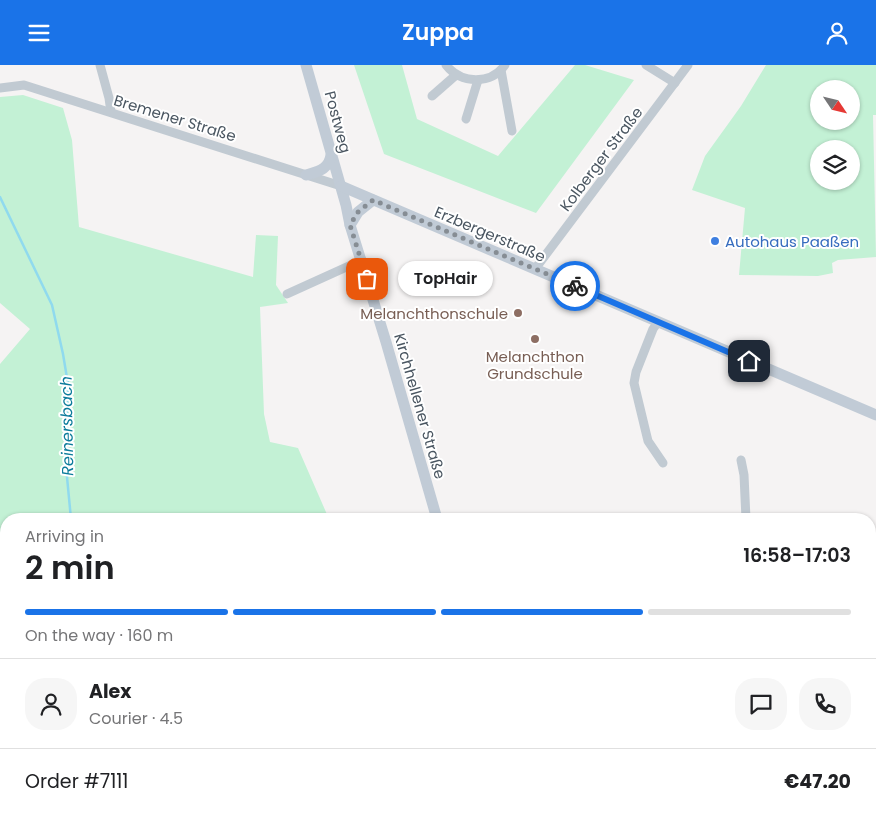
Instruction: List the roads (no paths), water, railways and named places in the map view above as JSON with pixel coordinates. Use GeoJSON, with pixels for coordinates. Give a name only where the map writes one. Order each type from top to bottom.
{"type":"FeatureCollection","features":[{"type":"Feature","properties":{"kind":"street"},"geometry":{"type":"LineString","coordinates":[[100,65],[111,112]]}},
{"type":"Feature","properties":{"kind":"street","name":"Postweg"},"geometry":{"type":"LineString","coordinates":[[306,65],[341,186]]}},
{"type":"Feature","properties":{"kind":"street"},"geometry":{"type":"LineString","coordinates":[[446,65],[456,75],[478,80],[489,77],[503,68],[512,131]]}},
{"type":"Feature","properties":{"kind":"street"},"geometry":{"type":"LineString","coordinates":[[646,65],[674,83]]}},
{"type":"Feature","properties":{"kind":"street","name":"Kolberger Straße"},"geometry":{"type":"LineString","coordinates":[[535,269],[688,65]]}},
{"type":"Feature","properties":{"kind":"street"},"geometry":{"type":"LineString","coordinates":[[432,95],[456,75]]}},
{"type":"Feature","properties":{"kind":"street"},"geometry":{"type":"LineString","coordinates":[[466,119],[478,80]]}},
{"type":"Feature","properties":{"kind":"street","name":"Bremener Straße"},"geometry":{"type":"LineString","coordinates":[[0,88],[24,85],[341,186]]}},
{"type":"Feature","properties":{"kind":"street"},"geometry":{"type":"LineString","coordinates":[[306,175],[326,168],[331,155]]}},
{"type":"Feature","properties":{"kind":"street","name":"Erzbergerstraße"},"geometry":{"type":"LineString","coordinates":[[341,186],[876,415]]}},
{"type":"Feature","properties":{"kind":"street","name":"Kirchhellener Straße"},"geometry":{"type":"LineString","coordinates":[[341,186],[350,225],[362,260],[435,513]]}},
{"type":"Feature","properties":{"kind":"street"},"geometry":{"type":"LineString","coordinates":[[350,225],[358,212],[373,200]]}},
{"type":"Feature","properties":{"kind":"street"},"geometry":{"type":"LineString","coordinates":[[287,294],[362,260]]}},
{"type":"Feature","properties":{"kind":"street"},"geometry":{"type":"LineString","coordinates":[[658,321],[636,372],[634,383],[648,441],[663,463]]}},
{"type":"Feature","properties":{"kind":"street"},"geometry":{"type":"LineString","coordinates":[[741,460],[744,475],[746,513]]}},
{"type":"Feature","properties":{"kind":"waterway","name":"Reinersbach"},"geometry":{"type":"LineString","coordinates":[[0,197],[52,305],[63,354],[68,384],[65,456],[70,513]]}},
{"type":"Feature","properties":{"kind":"place","name":"Autohaus Paaßen"},"geometry":{"type":"Point","coordinates":[715,241]}},
{"type":"Feature","properties":{"kind":"place","name":"TopHair"},"geometry":{"type":"Point","coordinates":[367,279]}},
{"type":"Feature","properties":{"kind":"place","name":"Melanchthonschule"},"geometry":{"type":"Point","coordinates":[518,313]}},
{"type":"Feature","properties":{"kind":"place","name":"Melanchthon Grundschule"},"geometry":{"type":"Point","coordinates":[535,339]}}]}
